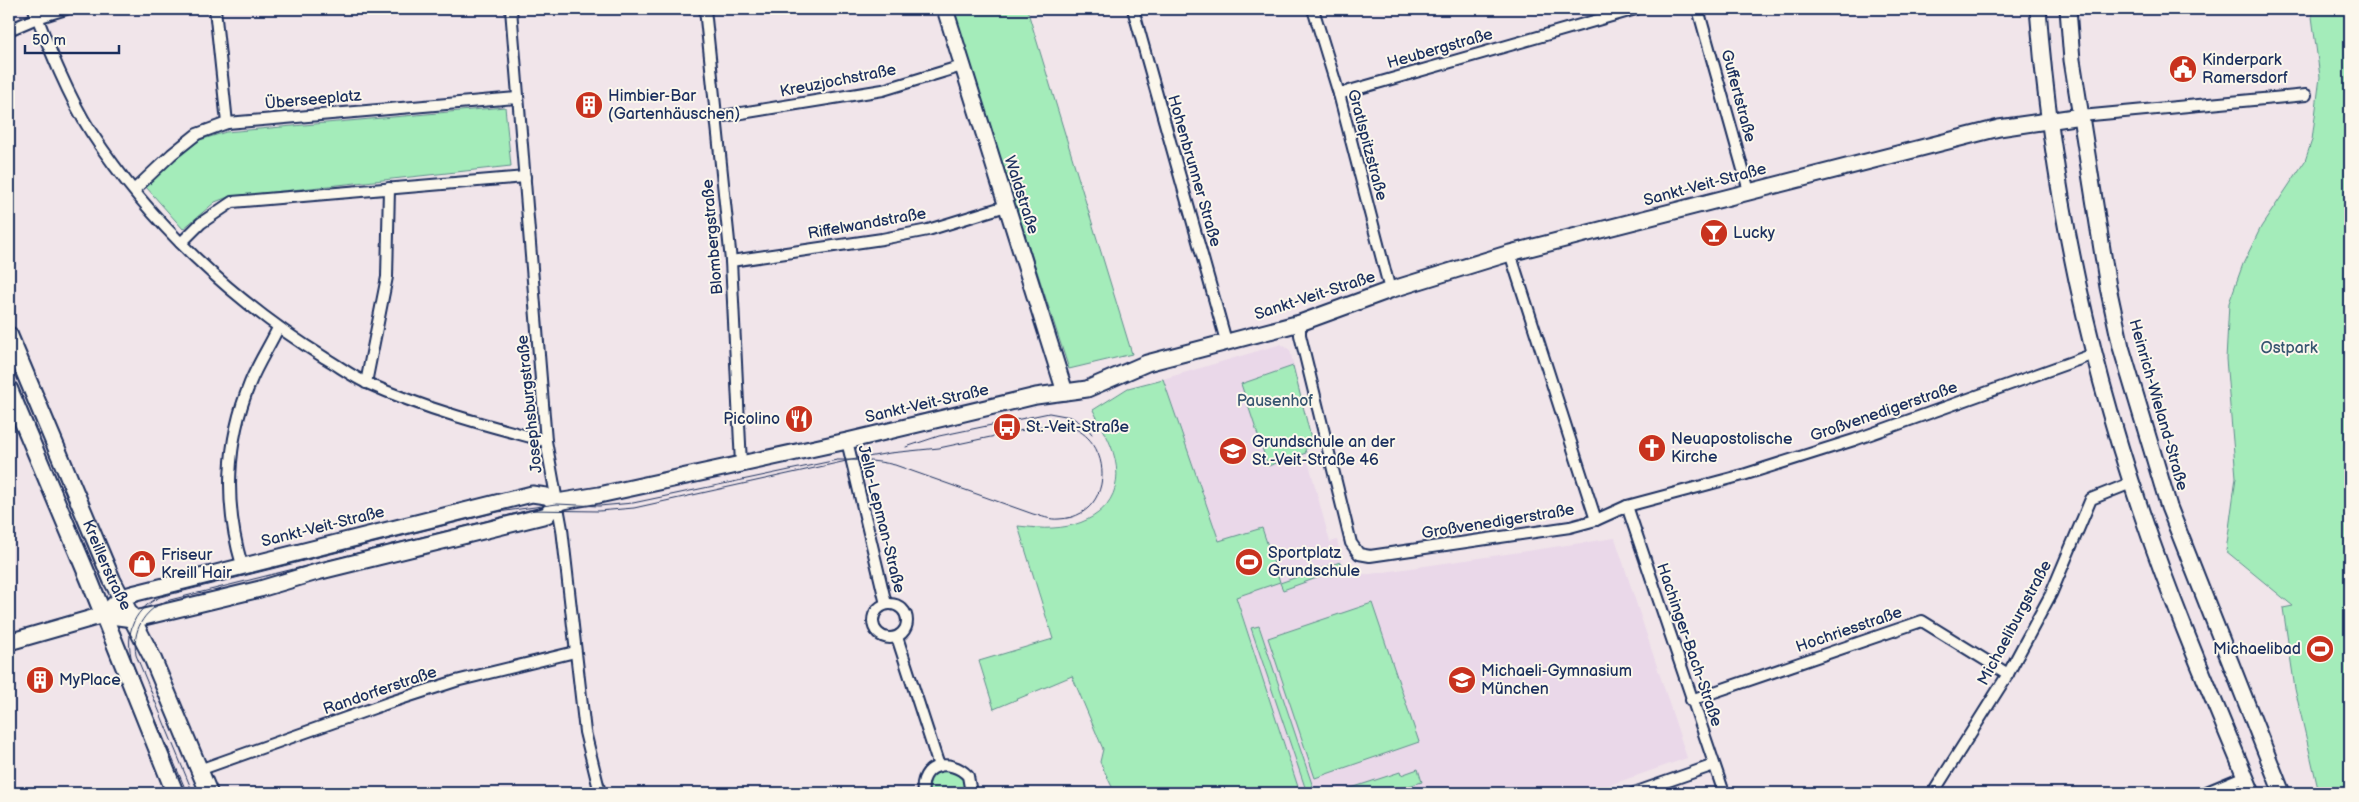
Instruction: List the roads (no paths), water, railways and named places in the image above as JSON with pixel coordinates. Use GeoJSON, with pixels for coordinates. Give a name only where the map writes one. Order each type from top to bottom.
{"type":"FeatureCollection","features":[{"type":"Feature","properties":{"kind":"main road","name":"Kreillerstraße"},"geometry":{"type":"LineString","coordinates":[[9,335],[108,571],[134,619],[178,716],[208,793]]}},
{"type":"Feature","properties":{"kind":"main road","name":"Kreillerstraße"},"geometry":{"type":"LineString","coordinates":[[9,389],[175,793]]}},
{"type":"Feature","properties":{"kind":"street"},"geometry":{"type":"LineString","coordinates":[[9,30],[35,13],[66,9]]}},
{"type":"Feature","properties":{"kind":"street"},"geometry":{"type":"LineString","coordinates":[[215,9],[226,123]]}},
{"type":"Feature","properties":{"kind":"street","name":"Josephsburgstraße"},"geometry":{"type":"LineString","coordinates":[[511,9],[546,441],[558,502],[574,652],[586,732],[600,793]]}},
{"type":"Feature","properties":{"kind":"street","name":"Blombergstraße"},"geometry":{"type":"LineString","coordinates":[[705,9],[732,261],[741,464]]}},
{"type":"Feature","properties":{"kind":"street","name":"Waldstraße"},"geometry":{"type":"LineString","coordinates":[[945,9],[1065,392]]}},
{"type":"Feature","properties":{"kind":"street","name":"Hohenbrunner Straße"},"geometry":{"type":"LineString","coordinates":[[1133,9],[1226,341]]}},
{"type":"Feature","properties":{"kind":"street","name":"Gratlspitzstraße"},"geometry":{"type":"LineString","coordinates":[[1313,9],[1339,94],[1390,290]]}},
{"type":"Feature","properties":{"kind":"street","name":"Heubergstraße"},"geometry":{"type":"LineString","coordinates":[[1339,94],[1636,9]]}},
{"type":"Feature","properties":{"kind":"street","name":"Guffertstraße"},"geometry":{"type":"LineString","coordinates":[[1698,9],[1749,191]]}},
{"type":"Feature","properties":{"kind":"street"},"geometry":{"type":"LineString","coordinates":[[2038,9],[2049,120],[2070,249],[2094,354],[2132,483],[2178,611],[2252,793]]}},
{"type":"Feature","properties":{"kind":"street","name":"Heinrich-Wieland-Straße"},"geometry":{"type":"LineString","coordinates":[[2068,9],[2072,60],[2108,287],[2121,347],[2136,402],[2169,506],[2282,793]]}},
{"type":"Feature","properties":{"kind":"street"},"geometry":{"type":"LineString","coordinates":[[35,13],[54,59],[91,131],[134,190],[180,243],[225,285],[278,328],[366,383],[414,403],[474,422],[546,441]]}},
{"type":"Feature","properties":{"kind":"street","name":"Kreuzjochstraße"},"geometry":{"type":"LineString","coordinates":[[717,117],[883,90],[962,66]]}},
{"type":"Feature","properties":{"kind":"street"},"geometry":{"type":"LineString","coordinates":[[2081,116],[2306,94]]}},
{"type":"Feature","properties":{"kind":"street","name":"Überseeplatz"},"geometry":{"type":"LineString","coordinates":[[134,190],[172,154],[197,134],[226,123],[517,98]]}},
{"type":"Feature","properties":{"kind":"street","name":"Sankt-Veit-Straße"},"geometry":{"type":"LineString","coordinates":[[9,642],[103,616],[134,619],[260,589],[317,572],[547,515],[558,502],[847,441],[1036,396],[1087,389],[1131,368],[1226,341],[1300,323],[1390,290],[1510,253],[1999,128],[2081,116]]}},
{"type":"Feature","properties":{"kind":"street"},"geometry":{"type":"LineString","coordinates":[[180,243],[200,223],[232,202],[525,177]]}},
{"type":"Feature","properties":{"kind":"street"},"geometry":{"type":"LineString","coordinates":[[366,383],[388,277],[389,188]]}},
{"type":"Feature","properties":{"kind":"street","name":"Riffelwandstraße"},"geometry":{"type":"LineString","coordinates":[[732,261],[910,233],[1006,206]]}},
{"type":"Feature","properties":{"kind":"street"},"geometry":{"type":"LineString","coordinates":[[1510,253],[1596,520]]}},
{"type":"Feature","properties":{"kind":"street","name":"Großvenedigerstraße"},"geometry":{"type":"LineString","coordinates":[[1300,323],[1300,335],[1351,543],[1359,554],[1370,556],[1570,527],[1596,520],[1626,506],[1743,475],[1854,440],[2094,354]]}},
{"type":"Feature","properties":{"kind":"street"},"geometry":{"type":"LineString","coordinates":[[242,565],[232,520],[228,476],[236,430],[250,383],[278,328]]}},
{"type":"Feature","properties":{"kind":"street","name":"Jella-Lepman-Straße"},"geometry":{"type":"LineString","coordinates":[[847,441],[886,604]]}},
{"type":"Feature","properties":{"kind":"street","name":"Michaeliburgstraße"},"geometry":{"type":"LineString","coordinates":[[1933,793],[2008,674],[2051,594],[2091,499],[2132,483]]}},
{"type":"Feature","properties":{"kind":"street","name":"Sankt-Veit-Straße"},"geometry":{"type":"LineString","coordinates":[[103,616],[122,597],[242,565],[532,494],[546,496],[558,502]]}},
{"type":"Feature","properties":{"kind":"street","name":"Hachinger-Bach-Straße"},"geometry":{"type":"LineString","coordinates":[[1626,506],[1724,793]]}},
{"type":"Feature","properties":{"kind":"street","name":"Jella-Lepman-Straße"},"geometry":{"type":"LineString","coordinates":[[886,604],[902,607],[907,617],[904,631],[897,637],[880,636],[874,627],[873,615],[876,610],[886,604]]}},
{"type":"Feature","properties":{"kind":"street","name":"Hochriesstraße"},"geometry":{"type":"LineString","coordinates":[[1691,700],[1922,621],[2008,674]]}},
{"type":"Feature","properties":{"kind":"street"},"geometry":{"type":"LineString","coordinates":[[897,637],[939,766]]}},
{"type":"Feature","properties":{"kind":"street","name":"Randorferstraße"},"geometry":{"type":"LineString","coordinates":[[199,770],[385,704],[448,684],[574,652]]}},
{"type":"Feature","properties":{"kind":"street"},"geometry":{"type":"LineString","coordinates":[[922,793],[926,775],[939,766],[948,764],[962,770],[971,784],[971,793]]}},
{"type":"Feature","properties":{"kind":"street"},"geometry":{"type":"LineString","coordinates":[[1634,793],[1714,765]]}},
{"type":"Feature","properties":{"kind":"street"},"geometry":{"type":"LineString","coordinates":[[2204,793],[2245,776]]}},
{"type":"Feature","properties":{"kind":"tram line"},"geometry":{"type":"LineString","coordinates":[[906,447],[939,436],[1049,413],[1071,417],[1084,425],[1092,434]]}},
{"type":"Feature","properties":{"kind":"tram line"},"geometry":{"type":"LineString","coordinates":[[187,793],[131,657],[130,636],[132,626],[142,610],[160,597],[498,512],[557,504],[599,506],[633,503],[837,460],[844,460],[851,460],[858,460],[873,461],[895,465],[1033,514],[1059,519],[1079,514],[1093,502],[1101,486],[1102,468],[1097,451],[1086,436],[1069,427],[1047,425],[939,448],[890,453],[851,460],[634,508],[599,511],[529,510],[166,601],[151,610],[141,623],[136,638],[136,655],[193,793]]}},
{"type":"Feature","properties":{"kind":"place","name":"Kinderpark Ramersdorf"},"geometry":{"type":"Point","coordinates":[2183,69]}},
{"type":"Feature","properties":{"kind":"place","name":"Himbier-Bar (Gartenhäuschen)"},"geometry":{"type":"Point","coordinates":[589,105]}},
{"type":"Feature","properties":{"kind":"place","name":"Lucky"},"geometry":{"type":"Point","coordinates":[1714,233]}},
{"type":"Feature","properties":{"kind":"place","name":"Picolino"},"geometry":{"type":"Point","coordinates":[799,419]}},
{"type":"Feature","properties":{"kind":"place","name":"St.-Veit-Straße"},"geometry":{"type":"Point","coordinates":[1007,427]}},
{"type":"Feature","properties":{"kind":"place","name":"Neuapostolische Kirche"},"geometry":{"type":"Point","coordinates":[1652,448]}},
{"type":"Feature","properties":{"kind":"place","name":"Grundschule an der St.-Veit-Straße 46"},"geometry":{"type":"Point","coordinates":[1233,451]}},
{"type":"Feature","properties":{"kind":"place","name":"Sportplatz Grundschule"},"geometry":{"type":"Point","coordinates":[1249,562]}},
{"type":"Feature","properties":{"kind":"place","name":"Friseur Kreill Hair"},"geometry":{"type":"Point","coordinates":[142,564]}},
{"type":"Feature","properties":{"kind":"place","name":"Michaelibad"},"geometry":{"type":"Point","coordinates":[2320,649]}},
{"type":"Feature","properties":{"kind":"place","name":"MyPlace"},"geometry":{"type":"Point","coordinates":[40,680]}},
{"type":"Feature","properties":{"kind":"place","name":"Michaeli-Gymnasium München"},"geometry":{"type":"Point","coordinates":[1462,680]}},
{"type":"Feature","properties":{"kind":"park label","name":"Ostpark"},"geometry":{"type":"Point","coordinates":[2289,348]}},
{"type":"Feature","properties":{"kind":"park label","name":"Pausenhof"},"geometry":{"type":"Point","coordinates":[1275,401]}}]}
